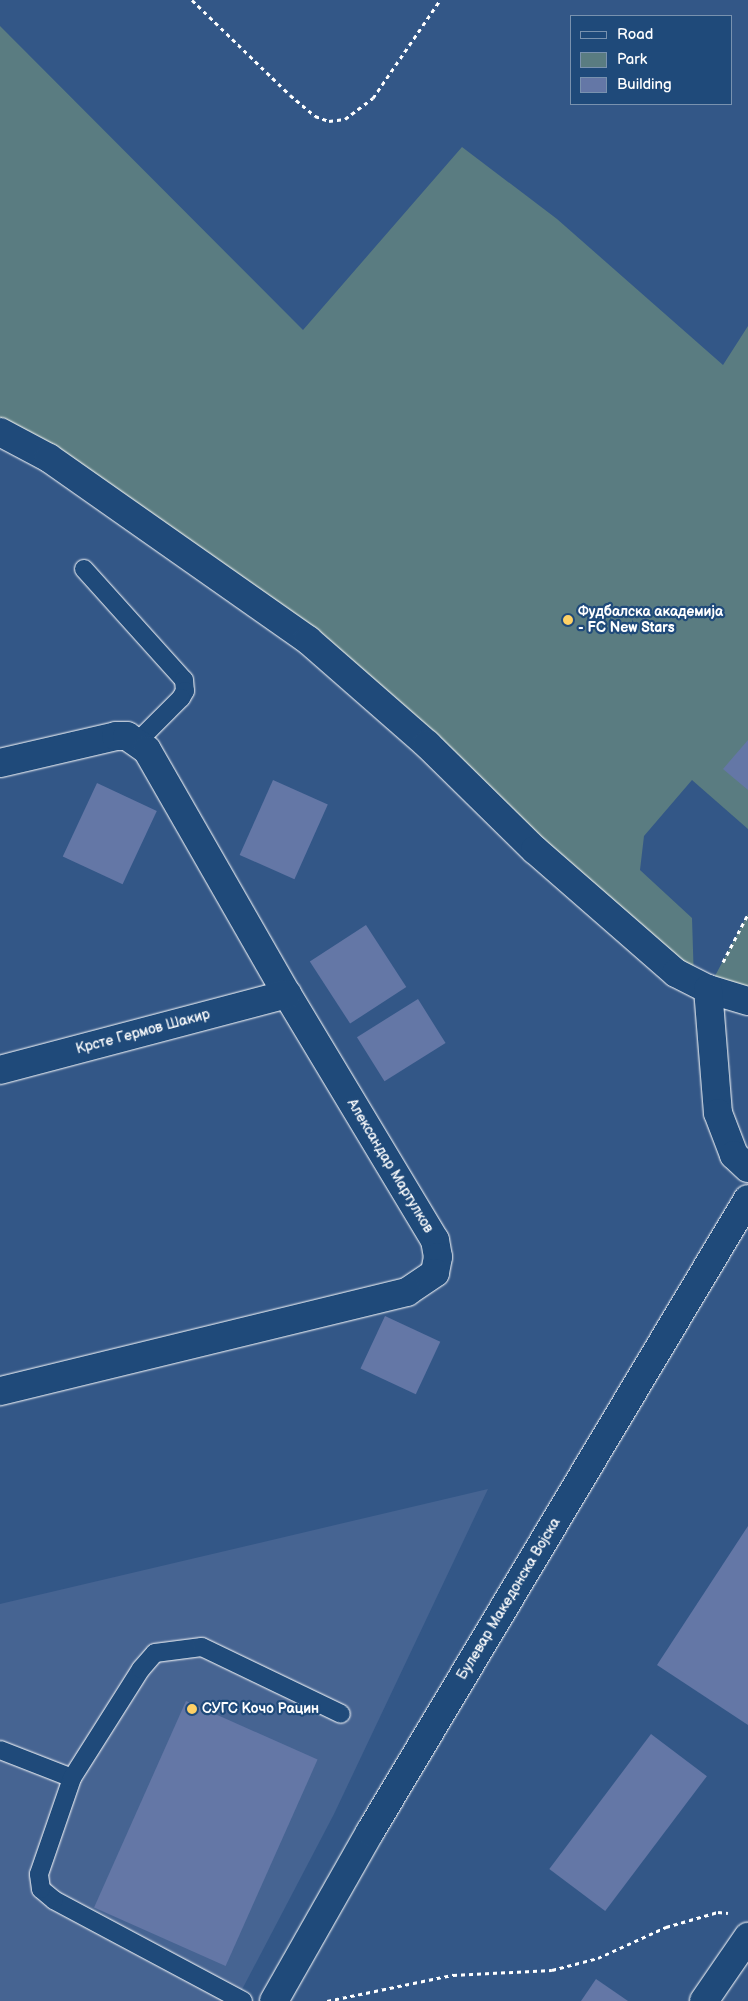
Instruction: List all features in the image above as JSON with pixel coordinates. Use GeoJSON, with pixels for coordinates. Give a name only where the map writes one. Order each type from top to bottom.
{"type":"FeatureCollection","features":[{"type":"Feature","properties":{"kind":"street"},"geometry":{"type":"LineString","coordinates":[[0,432],[49,458],[308,640],[427,744],[535,850],[676,973],[708,989],[748,1001]]}},
{"type":"Feature","properties":{"kind":"street"},"geometry":{"type":"LineString","coordinates":[[0,764],[116,736],[127,736],[142,746]]}},
{"type":"Feature","properties":{"kind":"street","name":"Александар Мартулков"},"geometry":{"type":"LineString","coordinates":[[0,1390],[407,1292],[435,1273],[438,1257],[434,1240],[142,746]]}},
{"type":"Feature","properties":{"kind":"street"},"geometry":{"type":"LineString","coordinates":[[708,989],[718,1113],[734,1155],[748,1168]]}},
{"type":"Feature","properties":{"kind":"street","name":"Крсте Гермов Шакир"},"geometry":{"type":"LineString","coordinates":[[0,1070],[287,994]]}},
{"type":"Feature","properties":{"kind":"street","name":"Булевар Македонска Војска"},"geometry":{"type":"LineString","coordinates":[[274,2001],[375,1824],[748,1199]]}},
{"type":"Feature","properties":{"kind":"street"},"geometry":{"type":"LineString","coordinates":[[704,2001],[748,1937]]}},
{"type":"Feature","properties":{"kind":"lane"},"geometry":{"type":"LineString","coordinates":[[84,569],[184,680],[185,691],[181,698],[142,746]]}},
{"type":"Feature","properties":{"kind":"lane"},"geometry":{"type":"LineString","coordinates":[[243,2001],[54,1900],[41,1889],[39,1874],[72,1778],[141,1669],[156,1653],[175,1648],[202,1647],[341,1714]]}},
{"type":"Feature","properties":{"kind":"lane"},"geometry":{"type":"LineString","coordinates":[[0,1750],[72,1778]]}},
{"type":"Feature","properties":{"kind":"path"},"geometry":{"type":"LineString","coordinates":[[192,0],[290,95],[315,116],[329,121],[345,119],[373,98],[440,0]]}},
{"type":"Feature","properties":{"kind":"path"},"geometry":{"type":"LineString","coordinates":[[708,989],[748,914]]}},
{"type":"Feature","properties":{"kind":"path"},"geometry":{"type":"LineString","coordinates":[[327,2001],[454,1975],[552,1970],[598,1958],[666,1927],[718,1912],[734,1913]]}},
{"type":"Feature","properties":{"kind":"shaded area","name":"СУГС Кочо Рацин"},"geometry":{"type":"Polygon","coordinates":[[[488,1489],[334,1814],[236,2001],[0,2001],[0,1604],[488,1489]]]}},
{"type":"Feature","properties":{"kind":"green space","name":"Фудбалска академија - FC New Stars"},"geometry":{"type":"Polygon","coordinates":[[[0,26],[303,330],[462,147],[557,219],[723,365],[748,326],[748,829],[692,780],[644,836],[640,870],[692,918],[694,982],[349,674],[0,432],[0,26]]]}},
{"type":"Feature","properties":{"kind":"green space"},"geometry":{"type":"Polygon","coordinates":[[[748,914],[748,1001],[708,989],[748,914]]]}},
{"type":"Feature","properties":{"kind":"building"},"geometry":{"type":"Polygon","coordinates":[[[748,740],[748,790],[723,769],[748,740]]]}},
{"type":"Feature","properties":{"kind":"building"},"geometry":{"type":"Polygon","coordinates":[[[273,780],[328,804],[294,879],[240,855],[273,780]]]}},
{"type":"Feature","properties":{"kind":"building"},"geometry":{"type":"Polygon","coordinates":[[[97,783],[157,811],[123,884],[63,856],[97,783]]]}},
{"type":"Feature","properties":{"kind":"building"},"geometry":{"type":"Polygon","coordinates":[[[366,925],[406,987],[350,1024],[310,961],[366,925]]]}},
{"type":"Feature","properties":{"kind":"building"},"geometry":{"type":"Polygon","coordinates":[[[418,999],[446,1043],[384,1081],[357,1037],[418,999]]]}},
{"type":"Feature","properties":{"kind":"building"},"geometry":{"type":"Polygon","coordinates":[[[385,1316],[440,1342],[416,1394],[360,1369],[385,1316]]]}},
{"type":"Feature","properties":{"kind":"building"},"geometry":{"type":"Polygon","coordinates":[[[748,1526],[748,1725],[657,1665],[748,1526]]]}},
{"type":"Feature","properties":{"kind":"building"},"geometry":{"type":"Polygon","coordinates":[[[186,1701],[318,1760],[226,1966],[94,1907],[186,1701]]]}},
{"type":"Feature","properties":{"kind":"building"},"geometry":{"type":"Polygon","coordinates":[[[651,1734],[707,1776],[605,1911],[549,1869],[651,1734]]]}},
{"type":"Feature","properties":{"kind":"building"},"geometry":{"type":"Polygon","coordinates":[[[596,1979],[628,2001],[581,2001],[596,1979]]]}},
{"type":"Feature","properties":{"kind":"place","name":"Фудбалска академија - FC New Stars"},"geometry":{"type":"Point","coordinates":[568,620]}},
{"type":"Feature","properties":{"kind":"place","name":"СУГС Кочо Рацин"},"geometry":{"type":"Point","coordinates":[192,1709]}}]}
